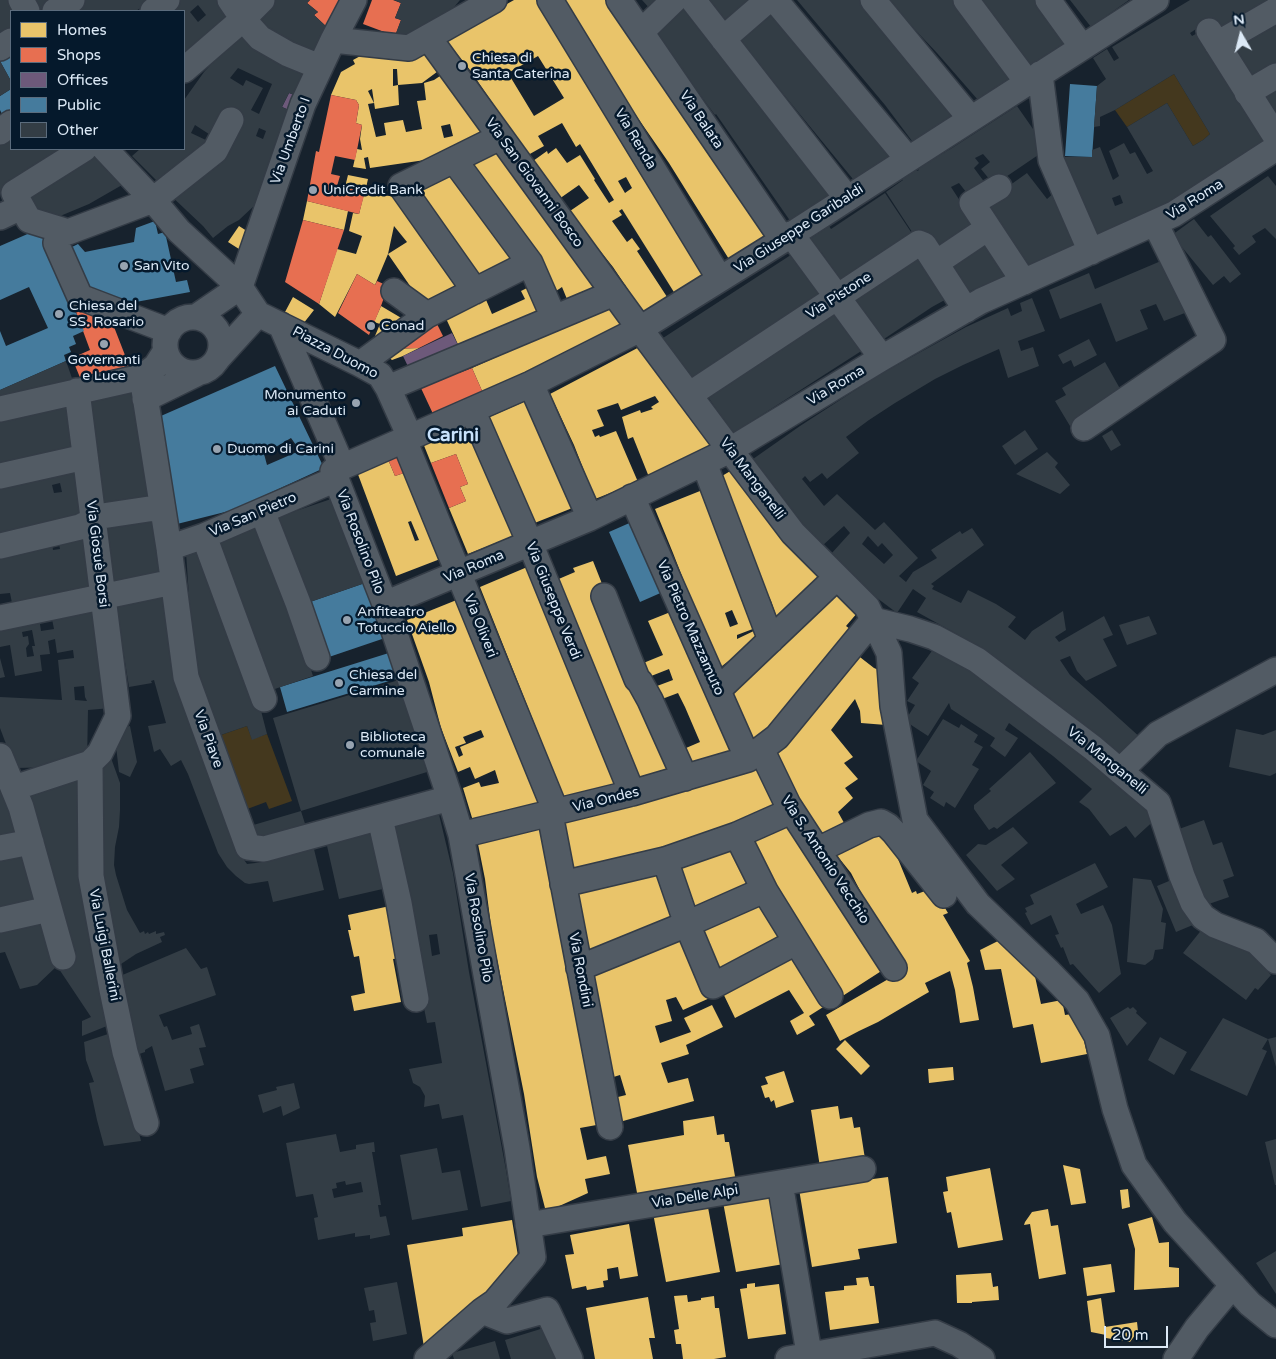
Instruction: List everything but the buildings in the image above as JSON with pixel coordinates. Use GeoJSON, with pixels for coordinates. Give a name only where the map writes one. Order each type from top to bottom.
{"type":"FeatureCollection","features":[{"type":"Feature","properties":{"kind":"street"},"geometry":{"type":"LineString","coordinates":[[57,10],[72,0]]}},
{"type":"Feature","properties":{"kind":"street"},"geometry":{"type":"LineString","coordinates":[[154,10],[167,0]]}},
{"type":"Feature","properties":{"kind":"street"},"geometry":{"type":"LineString","coordinates":[[185,69],[236,9],[262,0]]}},
{"type":"Feature","properties":{"kind":"street","name":"Via Umberto I"},"geometry":{"type":"LineString","coordinates":[[240,287],[303,104],[354,0]]}},
{"type":"Feature","properties":{"kind":"street"},"geometry":{"type":"LineString","coordinates":[[333,40],[409,48],[494,0]]}},
{"type":"Feature","properties":{"kind":"street","name":"Via Renda"},"geometry":{"type":"LineString","coordinates":[[550,0],[720,279]]}},
{"type":"Feature","properties":{"kind":"street","name":"Via Balata"},"geometry":{"type":"LineString","coordinates":[[619,0],[787,237],[837,297],[882,358]]}},
{"type":"Feature","properties":{"kind":"street"},"geometry":{"type":"LineString","coordinates":[[641,32],[674,0]]}},
{"type":"Feature","properties":{"kind":"street"},"geometry":{"type":"LineString","coordinates":[[693,0],[847,198]]}},
{"type":"Feature","properties":{"kind":"street"},"geometry":{"type":"LineString","coordinates":[[722,39],[768,0]]}},
{"type":"Feature","properties":{"kind":"street"},"geometry":{"type":"LineString","coordinates":[[775,0],[908,159]]}},
{"type":"Feature","properties":{"kind":"street"},"geometry":{"type":"LineString","coordinates":[[873,0],[971,119]]}},
{"type":"Feature","properties":{"kind":"street"},"geometry":{"type":"LineString","coordinates":[[966,0],[1034,79],[1052,160],[1091,252]]}},
{"type":"Feature","properties":{"kind":"street"},"geometry":{"type":"LineString","coordinates":[[1048,0],[1082,47]]}},
{"type":"Feature","properties":{"kind":"street","name":"Via Giuseppe Garibaldi"},"geometry":{"type":"LineString","coordinates":[[414,435],[531,384],[640,329],[1034,79],[1145,3]]}},
{"type":"Feature","properties":{"kind":"street"},"geometry":{"type":"LineString","coordinates":[[236,9],[260,38],[288,54],[320,67]]}},
{"type":"Feature","properties":{"kind":"street"},"geometry":{"type":"LineString","coordinates":[[1276,10],[1213,38],[1276,137]]}},
{"type":"Feature","properties":{"kind":"street","name":"Via San Giovanni Bosco"},"geometry":{"type":"LineString","coordinates":[[428,38],[640,329]]}},
{"type":"Feature","properties":{"kind":"street"},"geometry":{"type":"LineString","coordinates":[[1247,93],[1276,76]]}},
{"type":"Feature","properties":{"kind":"street"},"geometry":{"type":"LineString","coordinates":[[82,150],[14,193],[10,212],[68,232],[153,200],[215,151],[231,120]]}},
{"type":"Feature","properties":{"kind":"street"},"geometry":{"type":"LineString","coordinates":[[0,132],[10,124]]}},
{"type":"Feature","properties":{"kind":"street"},"geometry":{"type":"LineString","coordinates":[[475,291],[401,186],[500,137]]}},
{"type":"Feature","properties":{"kind":"street","name":"Via Roma"},"geometry":{"type":"LineString","coordinates":[[384,604],[590,518],[730,450],[882,358],[981,301],[1174,214],[1276,148]]}},
{"type":"Feature","properties":{"kind":"street"},"geometry":{"type":"LineString","coordinates":[[0,409],[76,392],[142,394],[209,369],[258,314],[240,287],[179,231],[153,200],[105,150]]}},
{"type":"Feature","properties":{"kind":"street"},"geometry":{"type":"LineString","coordinates":[[454,160],[530,263],[554,318]]}},
{"type":"Feature","properties":{"kind":"street"},"geometry":{"type":"LineString","coordinates":[[999,187],[972,204],[1024,282]]}},
{"type":"Feature","properties":{"kind":"street"},"geometry":{"type":"LineString","coordinates":[[1084,428],[1214,340],[1155,223]]}},
{"type":"Feature","properties":{"kind":"street"},"geometry":{"type":"LineString","coordinates":[[936,263],[988,228]]}},
{"type":"Feature","properties":{"kind":"street"},"geometry":{"type":"LineString","coordinates":[[60,230],[56,242],[80,297],[167,342]]}},
{"type":"Feature","properties":{"kind":"street","name":"Via Pistone"},"geometry":{"type":"LineString","coordinates":[[689,395],[919,243],[924,245],[966,310]]}},
{"type":"Feature","properties":{"kind":"street"},"geometry":{"type":"LineString","coordinates":[[360,364],[427,316],[530,263]]}},
{"type":"Feature","properties":{"kind":"street"},"geometry":{"type":"LineString","coordinates":[[142,394],[167,342],[171,326],[182,319],[196,317],[240,287]]}},
{"type":"Feature","properties":{"kind":"street"},"geometry":{"type":"LineString","coordinates":[[394,291],[427,316]]}},
{"type":"Feature","properties":{"kind":"street"},"geometry":{"type":"LineString","coordinates":[[396,384],[614,293]]}},
{"type":"Feature","properties":{"kind":"street","name":"Piazza Duomo"},"geometry":{"type":"LineString","coordinates":[[258,314],[360,364],[396,384],[414,435]]}},
{"type":"Feature","properties":{"kind":"street"},"geometry":{"type":"LineString","coordinates":[[196,317],[209,322],[218,332],[222,345],[218,358]]}},
{"type":"Feature","properties":{"kind":"street","name":"Via Rosolino Pilo"},"geometry":{"type":"LineString","coordinates":[[281,325],[337,472],[384,604],[461,834],[507,1090],[533,1257],[494,1302],[427,1359]]}},
{"type":"Feature","properties":{"kind":"street","name":"Via Manganelli"},"geometry":{"type":"LineString","coordinates":[[640,329],[794,533],[867,607],[888,653],[893,706],[915,820],[978,904],[1077,1001],[1097,1036],[1115,1109],[1134,1165],[1176,1222],[1250,1304],[1276,1325]]}},
{"type":"Feature","properties":{"kind":"street"},"geometry":{"type":"LineString","coordinates":[[167,342],[171,365],[183,372],[196,374]]}},
{"type":"Feature","properties":{"kind":"street"},"geometry":{"type":"LineString","coordinates":[[531,384],[590,518]]}},
{"type":"Feature","properties":{"kind":"street","name":"Via Giosuè Borsi"},"geometry":{"type":"LineString","coordinates":[[76,392],[118,716],[100,753],[90,763]]}},
{"type":"Feature","properties":{"kind":"street","name":"Via Piave"},"geometry":{"type":"LineString","coordinates":[[142,394],[169,548],[186,677],[248,847],[264,850],[450,798]]}},
{"type":"Feature","properties":{"kind":"street","name":"Via Giuseppe Verdi"},"geometry":{"type":"LineString","coordinates":[[472,410],[530,543],[632,794]]}},
{"type":"Feature","properties":{"kind":"street","name":"Via San Pietro"},"geometry":{"type":"LineString","coordinates":[[169,548],[204,536],[262,511],[414,435]]}},
{"type":"Feature","properties":{"kind":"street","name":"Via Oliveri"},"geometry":{"type":"LineString","coordinates":[[414,435],[459,573],[553,813]]}},
{"type":"Feature","properties":{"kind":"street"},"geometry":{"type":"LineString","coordinates":[[0,476],[85,457]]}},
{"type":"Feature","properties":{"kind":"street"},"geometry":{"type":"LineString","coordinates":[[704,462],[771,640]]}},
{"type":"Feature","properties":{"kind":"street","name":"Via Pietro Mazzamuto"},"geometry":{"type":"LineString","coordinates":[[632,498],[718,690],[755,754]]}},
{"type":"Feature","properties":{"kind":"street"},"geometry":{"type":"LineString","coordinates":[[0,546],[80,527],[102,516],[162,507]]}},
{"type":"Feature","properties":{"kind":"street"},"geometry":{"type":"LineString","coordinates":[[262,511],[317,658]]}},
{"type":"Feature","properties":{"kind":"street"},"geometry":{"type":"LineString","coordinates":[[204,536],[264,699]]}},
{"type":"Feature","properties":{"kind":"street"},"geometry":{"type":"LineString","coordinates":[[718,690],[837,577]]}},
{"type":"Feature","properties":{"kind":"street"},"geometry":{"type":"LineString","coordinates":[[0,618],[173,582]]}},
{"type":"Feature","properties":{"kind":"street"},"geometry":{"type":"LineString","coordinates":[[604,596],[637,679],[650,700],[685,778]]}},
{"type":"Feature","properties":{"kind":"street"},"geometry":{"type":"LineString","coordinates":[[755,754],[777,737],[873,620]]}},
{"type":"Feature","properties":{"kind":"street","name":"Via Manganelli"},"geometry":{"type":"LineString","coordinates":[[873,620],[934,637],[977,660],[1093,748],[1158,803],[1182,876],[1193,903],[1203,917],[1215,925],[1256,941],[1276,961]]}},
{"type":"Feature","properties":{"kind":"street"},"geometry":{"type":"LineString","coordinates":[[1120,771],[1158,734],[1276,670]]}},
{"type":"Feature","properties":{"kind":"street","name":"Via Ondes"},"geometry":{"type":"LineString","coordinates":[[461,834],[632,794],[755,754]]}},
{"type":"Feature","properties":{"kind":"street","name":"Via S. Antonio Vecchio"},"geometry":{"type":"LineString","coordinates":[[755,754],[894,968]]}},
{"type":"Feature","properties":{"kind":"street"},"geometry":{"type":"LineString","coordinates":[[0,756],[21,806],[32,842],[48,909],[63,957]]}},
{"type":"Feature","properties":{"kind":"street"},"geometry":{"type":"LineString","coordinates":[[14,788],[90,763]]}},
{"type":"Feature","properties":{"kind":"street","name":"Via Luigi Ballerini"},"geometry":{"type":"LineString","coordinates":[[90,763],[91,876],[121,1035],[146,1123]]}},
{"type":"Feature","properties":{"kind":"street"},"geometry":{"type":"LineString","coordinates":[[564,884],[664,860],[737,835],[791,810]]}},
{"type":"Feature","properties":{"kind":"street","name":"Via Rondini"},"geometry":{"type":"LineString","coordinates":[[553,813],[564,884],[610,1127]]}},
{"type":"Feature","properties":{"kind":"street"},"geometry":{"type":"LineString","coordinates":[[380,818],[416,999]]}},
{"type":"Feature","properties":{"kind":"street"},"geometry":{"type":"LineString","coordinates":[[818,850],[846,835],[881,822],[894,832],[944,895]]}},
{"type":"Feature","properties":{"kind":"street"},"geometry":{"type":"LineString","coordinates":[[737,835],[764,890],[830,996]]}},
{"type":"Feature","properties":{"kind":"street"},"geometry":{"type":"LineString","coordinates":[[0,848],[32,842]]}},
{"type":"Feature","properties":{"kind":"street"},"geometry":{"type":"LineString","coordinates":[[664,860],[687,924],[713,986],[796,942]]}},
{"type":"Feature","properties":{"kind":"street"},"geometry":{"type":"LineString","coordinates":[[580,968],[764,890]]}},
{"type":"Feature","properties":{"kind":"street"},"geometry":{"type":"LineString","coordinates":[[0,920],[48,909]]}},
{"type":"Feature","properties":{"kind":"street","name":"Via Delle Alpi"},"geometry":{"type":"LineString","coordinates":[[528,1224],[863,1169]]}},
{"type":"Feature","properties":{"kind":"street"},"geometry":{"type":"LineString","coordinates":[[780,1183],[803,1358],[935,1333],[959,1344],[982,1359]]}},
{"type":"Feature","properties":{"kind":"street"},"geometry":{"type":"LineString","coordinates":[[1176,1359],[1197,1328],[1233,1285]]}},
{"type":"Feature","properties":{"kind":"street"},"geometry":{"type":"LineString","coordinates":[[482,1311],[507,1321],[547,1310],[570,1359]]}},
{"type":"Feature","properties":{"kind":"shaded area"},"geometry":{"type":"Polygon","coordinates":[[[1174,74],[1210,134],[1193,146],[1167,103],[1127,127],[1115,110],[1174,74]]]}},
{"type":"Feature","properties":{"kind":"shaded area"},"geometry":{"type":"Polygon","coordinates":[[[247,726],[252,739],[267,734],[292,801],[269,809],[266,802],[242,811],[215,737],[247,726]]]}},
{"type":"Feature","properties":{"kind":"place","name":"Chiesa di Santa Caterina"},"geometry":{"type":"Point","coordinates":[462,66]}},
{"type":"Feature","properties":{"kind":"place","name":"UniCredit Bank"},"geometry":{"type":"Point","coordinates":[313,190]}},
{"type":"Feature","properties":{"kind":"place","name":"San Vito"},"geometry":{"type":"Point","coordinates":[124,266]}},
{"type":"Feature","properties":{"kind":"place","name":"Chiesa del SS. Rosario"},"geometry":{"type":"Point","coordinates":[59,314]}},
{"type":"Feature","properties":{"kind":"place","name":"Conad"},"geometry":{"type":"Point","coordinates":[371,326]}},
{"type":"Feature","properties":{"kind":"place","name":"Governanti e Luce"},"geometry":{"type":"Point","coordinates":[104,344]}},
{"type":"Feature","properties":{"kind":"place","name":"Monumento ai Caduti"},"geometry":{"type":"Point","coordinates":[356,403]}},
{"type":"Feature","properties":{"kind":"place","name":"Duomo di Carini"},"geometry":{"type":"Point","coordinates":[217,449]}},
{"type":"Feature","properties":{"kind":"place","name":"Anfiteatro Totuccio Aiello"},"geometry":{"type":"Point","coordinates":[347,620]}},
{"type":"Feature","properties":{"kind":"place","name":"Chiesa del Carmine"},"geometry":{"type":"Point","coordinates":[339,683]}},
{"type":"Feature","properties":{"kind":"place","name":"Biblioteca comunale"},"geometry":{"type":"Point","coordinates":[350,745]}},
{"type":"Feature","properties":{"kind":"district","name":"Carini"},"geometry":{"type":"Point","coordinates":[453,436]}}]}
